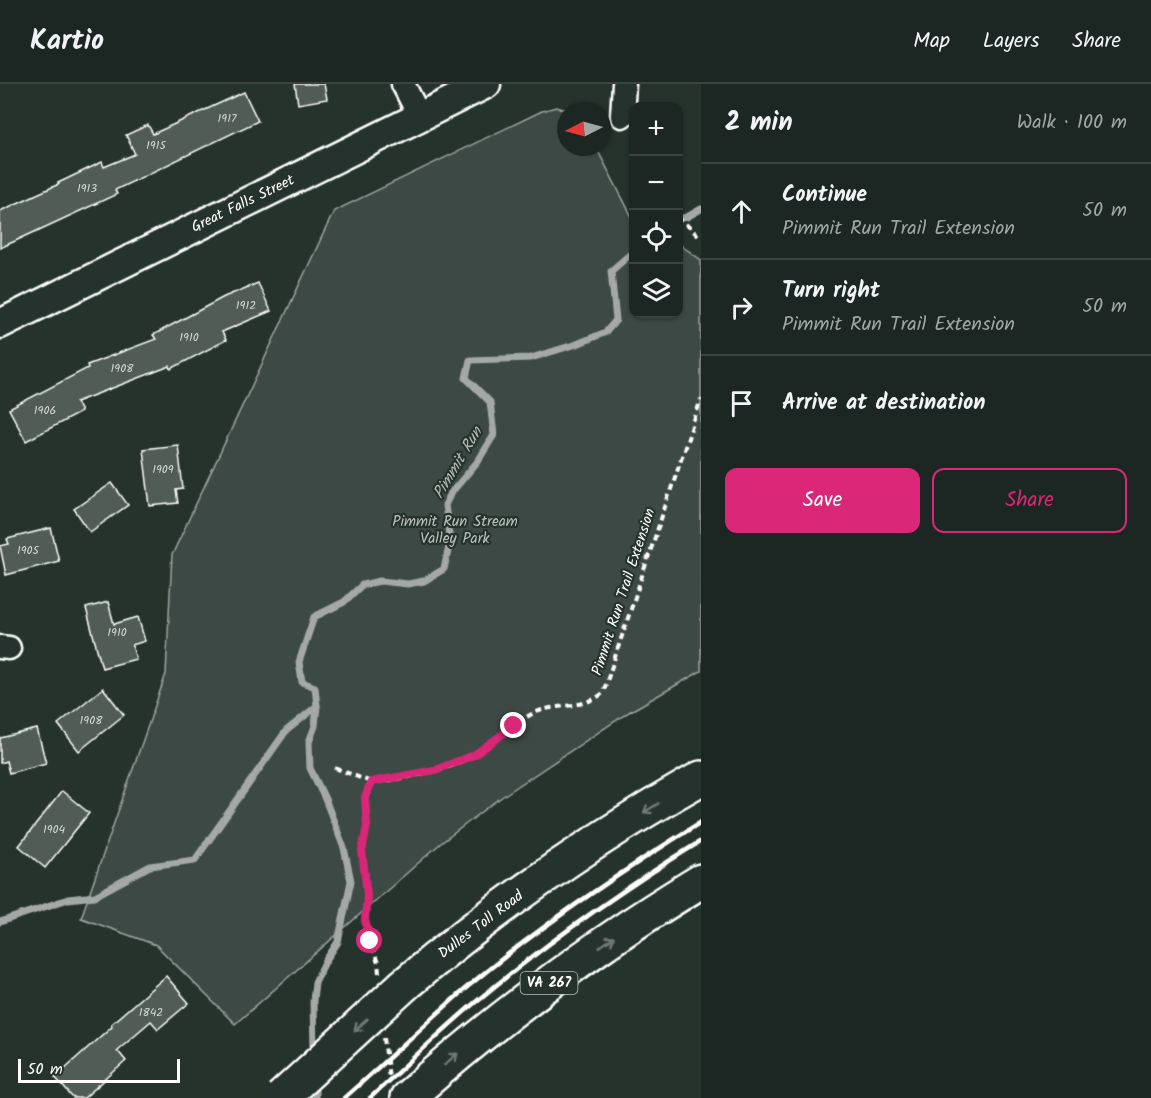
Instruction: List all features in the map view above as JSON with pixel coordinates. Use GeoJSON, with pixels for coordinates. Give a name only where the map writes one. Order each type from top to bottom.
{"type":"FeatureCollection","features":[{"type":"Feature","properties":{"kind":"highway","name":"Dulles Toll Road"},"geometry":{"type":"LineString","coordinates":[[281,1098],[392,980],[456,943],[607,835],[701,778]]}},
{"type":"Feature","properties":{"kind":"highway","name":"VA 267"},"geometry":{"type":"LineString","coordinates":[[398,1093],[469,1044],[536,991],[701,881]]}},
{"type":"Feature","properties":{"kind":"main road","name":"Great Falls Street"},"geometry":{"type":"LineString","coordinates":[[0,324],[486,84]]}},
{"type":"Feature","properties":{"kind":"street"},"geometry":{"type":"LineString","coordinates":[[403,84],[420,117]]}},
{"type":"Feature","properties":{"kind":"street"},"geometry":{"type":"LineString","coordinates":[[622,116],[624,84]]}},
{"type":"Feature","properties":{"kind":"path"},"geometry":{"type":"LineString","coordinates":[[683,222],[701,238]]}},
{"type":"Feature","properties":{"kind":"path","name":"Pimmit Run Trail Extension"},"geometry":{"type":"LineString","coordinates":[[371,782],[435,770],[474,755],[514,726],[542,710],[581,705],[595,700],[603,693],[701,399]]}},
{"type":"Feature","properties":{"kind":"path"},"geometry":{"type":"LineString","coordinates":[[335,768],[371,782],[365,798],[367,826],[362,851],[366,883],[365,920],[378,963],[392,980]]}},
{"type":"Feature","properties":{"kind":"path"},"geometry":{"type":"LineString","coordinates":[[384,1034],[398,1093]]}},
{"type":"Feature","properties":{"kind":"green space","name":"Pimmit Run Stream Valley Park"},"geometry":{"type":"Polygon","coordinates":[[[557,107],[557,156],[601,156],[629,211],[629,318],[683,318],[683,247],[701,260],[701,671],[629,712],[503,796],[441,843],[235,1024],[156,945],[81,918],[166,674],[172,555],[334,211],[542,111],[557,107]]]}},
{"type":"Feature","properties":{"kind":"building"},"geometry":{"type":"Polygon","coordinates":[[[295,84],[324,84],[327,99],[298,104],[295,84]]]}},
{"type":"Feature","properties":{"kind":"building"},"geometry":{"type":"Polygon","coordinates":[[[244,92],[258,121],[115,190],[117,194],[0,248],[0,211],[102,162],[104,167],[135,154],[126,135],[148,125],[153,134],[244,92]]]}},
{"type":"Feature","properties":{"kind":"building"},"geometry":{"type":"Polygon","coordinates":[[[258,283],[271,311],[222,332],[226,340],[171,369],[170,366],[76,402],[81,412],[26,441],[9,409],[88,368],[87,365],[156,339],[153,335],[224,297],[258,283]]]}},
{"type":"Feature","properties":{"kind":"building"},"geometry":{"type":"Polygon","coordinates":[[[178,445],[183,489],[176,490],[178,503],[150,506],[143,449],[178,445]]]}},
{"type":"Feature","properties":{"kind":"building"},"geometry":{"type":"Polygon","coordinates":[[[112,483],[128,505],[90,532],[74,509],[112,483]]]}},
{"type":"Feature","properties":{"kind":"building"},"geometry":{"type":"Polygon","coordinates":[[[51,528],[59,561],[6,575],[0,546],[9,544],[7,539],[51,528]]]}},
{"type":"Feature","properties":{"kind":"building"},"geometry":{"type":"Polygon","coordinates":[[[108,602],[114,624],[138,617],[145,641],[132,645],[136,659],[102,668],[86,608],[108,602]]]}},
{"type":"Feature","properties":{"kind":"building"},"geometry":{"type":"Polygon","coordinates":[[[103,688],[124,715],[79,751],[58,724],[103,688]]]}},
{"type":"Feature","properties":{"kind":"building"},"geometry":{"type":"Polygon","coordinates":[[[37,729],[46,763],[9,773],[6,761],[0,763],[0,738],[37,729]]]}},
{"type":"Feature","properties":{"kind":"building"},"geometry":{"type":"Polygon","coordinates":[[[62,791],[89,813],[45,868],[19,846],[62,791]]]}},
{"type":"Feature","properties":{"kind":"building"},"geometry":{"type":"Polygon","coordinates":[[[166,976],[189,1003],[158,1029],[151,1021],[117,1050],[126,1061],[84,1098],[73,1098],[55,1077],[166,976]]]}},
{"type":"Feature","properties":{"kind":"waterway","name":"Pimmit Run"},"geometry":{"type":"LineString","coordinates":[[683,218],[701,209]]}},
{"type":"Feature","properties":{"kind":"waterway","name":"Pimmit Run"},"geometry":{"type":"LineString","coordinates":[[314,1053],[315,982],[338,942],[351,881],[344,848],[310,768],[309,742],[315,726],[317,706],[315,687],[302,682],[299,662],[314,617],[344,602],[362,585],[380,581],[408,584],[424,581],[444,569],[450,542],[445,505],[451,493],[478,461],[494,435],[490,402],[466,378],[470,360],[531,358],[577,344],[606,332],[616,320],[611,271],[629,255]]}},
{"type":"Feature","properties":{"kind":"waterway"},"geometry":{"type":"LineString","coordinates":[[0,922],[68,899],[95,896],[150,866],[195,860],[286,731],[317,706]]}},
{"type":"Feature","properties":{"kind":"waterway","name":"Pimmit Run"},"geometry":{"type":"LineString","coordinates":[[315,1083],[315,1098]]}},
{"type":"Feature","properties":{"kind":"railway"},"geometry":{"type":"LineString","coordinates":[[344,1098],[466,988],[522,943],[610,881],[701,822]]}},
{"type":"Feature","properties":{"kind":"railway"},"geometry":{"type":"LineString","coordinates":[[370,1098],[464,1012],[559,936],[701,841]]}},
{"type":"Feature","properties":{"kind":"route"},"geometry":{"type":"LineString","coordinates":[[370,941],[365,920],[367,895],[362,851],[367,826],[365,798],[371,782],[435,770],[474,755],[514,726]]}}]}
